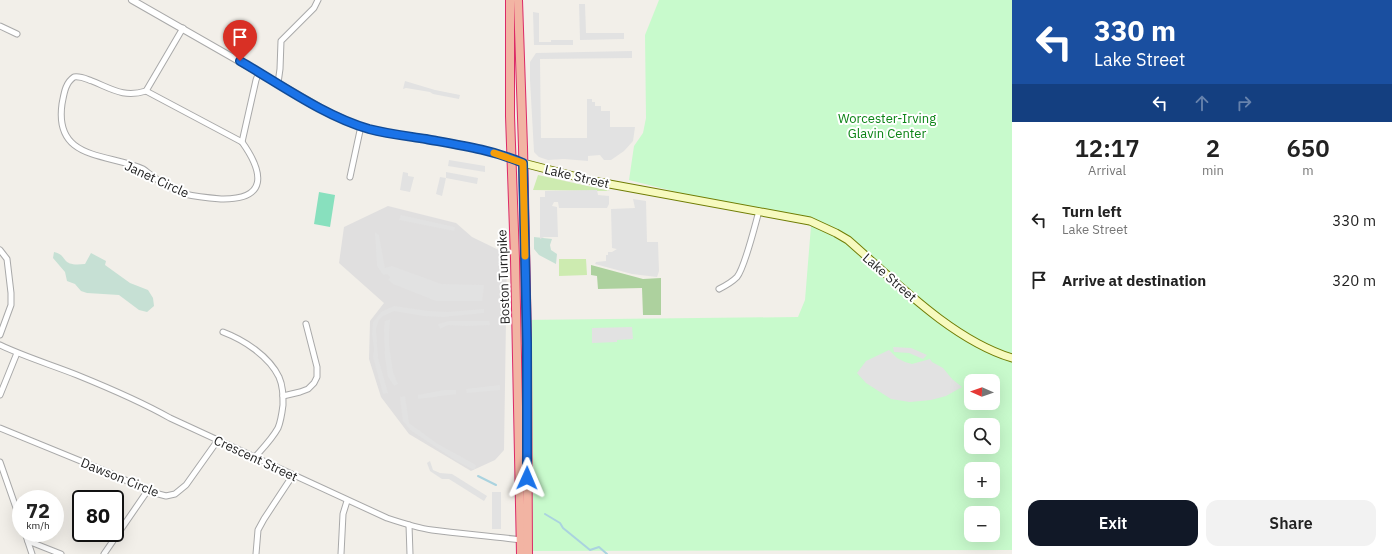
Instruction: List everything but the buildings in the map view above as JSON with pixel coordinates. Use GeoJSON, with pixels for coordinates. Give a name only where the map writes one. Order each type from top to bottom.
{"type":"FeatureCollection","features":[{"type":"Feature","properties":{"kind":"highway","name":"Boston Turnpike"},"geometry":{"type":"LineString","coordinates":[[510,0],[511,158],[515,259],[521,554]]}},
{"type":"Feature","properties":{"kind":"highway","name":"Boston Turnpike"},"geometry":{"type":"LineString","coordinates":[[518,0],[527,343],[528,554]]}},
{"type":"Feature","properties":{"kind":"main road","name":"Lake Street"},"geometry":{"type":"LineString","coordinates":[[511,158],[523,163],[593,181],[808,220],[848,240],[931,312],[956,330],[971,340],[999,354],[1012,358]]}},
{"type":"Feature","properties":{"kind":"street","name":"Lake Street"},"geometry":{"type":"LineString","coordinates":[[132,0],[321,108],[361,126],[386,133],[424,139],[499,154],[511,158]]}},
{"type":"Feature","properties":{"kind":"street"},"geometry":{"type":"LineString","coordinates":[[278,83],[281,40],[314,8],[318,0]]}},
{"type":"Feature","properties":{"kind":"street"},"geometry":{"type":"LineString","coordinates":[[0,26],[17,34]]}},
{"type":"Feature","properties":{"kind":"street"},"geometry":{"type":"LineString","coordinates":[[183,28],[146,91],[242,142],[259,72]]}},
{"type":"Feature","properties":{"kind":"street","name":"Janet Circle"},"geometry":{"type":"LineString","coordinates":[[146,91],[137,94],[124,93],[114,91],[83,77],[74,77],[68,82],[62,102],[61,118],[65,134],[75,145],[85,152],[94,156],[124,162],[144,170],[173,189],[185,194],[204,198],[240,198],[249,195],[254,191],[257,186],[256,170],[249,151],[242,142]]}},
{"type":"Feature","properties":{"kind":"street"},"geometry":{"type":"LineString","coordinates":[[350,177],[361,126]]}},
{"type":"Feature","properties":{"kind":"street"},"geometry":{"type":"LineString","coordinates":[[719,289],[729,284],[738,276],[743,265],[759,211]]}},
{"type":"Feature","properties":{"kind":"street"},"geometry":{"type":"LineString","coordinates":[[0,250],[6,259],[11,293],[11,305],[0,335]]}},
{"type":"Feature","properties":{"kind":"street"},"geometry":{"type":"LineString","coordinates":[[283,396],[308,389],[317,377],[317,367],[306,324]]}},
{"type":"Feature","properties":{"kind":"street"},"geometry":{"type":"LineString","coordinates":[[223,332],[252,348],[264,357],[280,378],[283,396],[282,414],[278,427],[272,438],[255,457]]}},
{"type":"Feature","properties":{"kind":"street","name":"Crescent Street"},"geometry":{"type":"LineString","coordinates":[[0,345],[17,353],[109,388],[386,518],[431,530],[521,540]]}},
{"type":"Feature","properties":{"kind":"street"},"geometry":{"type":"LineString","coordinates":[[0,396],[17,353]]}},
{"type":"Feature","properties":{"kind":"street","name":"Dawson Circle"},"geometry":{"type":"LineString","coordinates":[[0,428],[148,490],[166,496],[171,496],[180,491],[186,485],[218,440]]}},
{"type":"Feature","properties":{"kind":"street"},"geometry":{"type":"LineString","coordinates":[[0,462],[12,496]]}},
{"type":"Feature","properties":{"kind":"street"},"geometry":{"type":"LineString","coordinates":[[256,554],[258,530],[293,475]]}},
{"type":"Feature","properties":{"kind":"street"},"geometry":{"type":"LineString","coordinates":[[104,554],[148,490]]}},
{"type":"Feature","properties":{"kind":"street"},"geometry":{"type":"LineString","coordinates":[[341,554],[343,514],[347,501]]}},
{"type":"Feature","properties":{"kind":"street"},"geometry":{"type":"LineString","coordinates":[[409,525],[410,554]]}},
{"type":"Feature","properties":{"kind":"street"},"geometry":{"type":"LineString","coordinates":[[28,542],[32,554]]}},
{"type":"Feature","properties":{"kind":"street"},"geometry":{"type":"LineString","coordinates":[[31,542],[62,554]]}},
{"type":"Feature","properties":{"kind":"shaded area"},"geometry":{"type":"Polygon","coordinates":[[[579,4],[585,4],[586,33],[624,33],[624,39],[580,40],[579,4]]]}},
{"type":"Feature","properties":{"kind":"shaded area"},"geometry":{"type":"Polygon","coordinates":[[[533,12],[539,13],[539,42],[551,42],[551,40],[573,40],[573,45],[534,45],[533,12]]]}},
{"type":"Feature","properties":{"kind":"shaded area"},"geometry":{"type":"Polygon","coordinates":[[[632,51],[632,58],[540,59],[541,138],[587,138],[587,99],[592,99],[592,102],[595,102],[595,106],[601,106],[601,111],[610,111],[610,127],[635,127],[633,141],[624,151],[611,160],[604,160],[600,155],[588,156],[588,161],[564,159],[548,160],[539,157],[534,152],[530,80],[530,62],[536,53],[632,51]]]}},
{"type":"Feature","properties":{"kind":"shaded area"},"geometry":{"type":"Polygon","coordinates":[[[405,81],[435,90],[460,95],[459,99],[433,94],[430,92],[406,88],[403,89],[405,81]]]}},
{"type":"Feature","properties":{"kind":"shaded area"},"geometry":{"type":"Polygon","coordinates":[[[449,160],[485,166],[485,172],[448,166],[449,160]]]}},
{"type":"Feature","properties":{"kind":"shaded area"},"geometry":{"type":"Polygon","coordinates":[[[403,172],[408,173],[408,176],[414,177],[410,192],[400,190],[403,172]]]}},
{"type":"Feature","properties":{"kind":"shaded area"},"geometry":{"type":"Polygon","coordinates":[[[446,172],[478,178],[477,184],[446,178],[446,172]]]}},
{"type":"Feature","properties":{"kind":"shaded area"},"geometry":{"type":"Polygon","coordinates":[[[440,177],[446,178],[442,196],[436,194],[440,177]]]}},
{"type":"Feature","properties":{"kind":"shaded area"},"geometry":{"type":"Polygon","coordinates":[[[597,190],[598,195],[609,196],[609,204],[607,208],[559,208],[558,202],[554,202],[552,206],[557,207],[558,237],[544,237],[540,239],[540,197],[545,197],[545,191],[597,190]]]}},
{"type":"Feature","properties":{"kind":"shaded area"},"geometry":{"type":"Polygon","coordinates":[[[633,199],[646,201],[647,242],[658,242],[659,271],[657,277],[632,274],[595,264],[596,262],[606,261],[606,255],[608,255],[608,252],[612,252],[617,249],[612,248],[611,209],[635,208],[633,199]]]}},
{"type":"Feature","properties":{"kind":"shaded area"},"geometry":{"type":"Polygon","coordinates":[[[388,206],[456,223],[472,237],[507,254],[504,450],[495,460],[471,471],[409,434],[381,397],[369,359],[370,321],[384,303],[339,263],[344,227],[388,206]]]}},
{"type":"Feature","properties":{"kind":"shaded area"},"geometry":{"type":"Polygon","coordinates":[[[401,215],[455,227],[454,231],[399,220],[401,215]]]}},
{"type":"Feature","properties":{"kind":"shaded area"},"geometry":{"type":"Polygon","coordinates":[[[375,232],[379,235],[385,268],[392,266],[441,284],[484,285],[482,301],[436,301],[393,284],[388,280],[390,277],[387,274],[383,275],[377,266],[375,232]]]}},
{"type":"Feature","properties":{"kind":"shaded area"},"geometry":{"type":"Polygon","coordinates":[[[394,306],[428,311],[448,312],[484,309],[484,313],[443,317],[424,316],[394,311],[383,316],[379,320],[376,329],[378,358],[388,393],[383,394],[373,357],[373,322],[381,312],[394,306]]]}},
{"type":"Feature","properties":{"kind":"shaded area"},"geometry":{"type":"Polygon","coordinates":[[[392,319],[390,320],[389,345],[393,372],[398,384],[394,386],[388,377],[385,357],[384,329],[385,321],[392,319]]]}},
{"type":"Feature","properties":{"kind":"shaded area"},"geometry":{"type":"Polygon","coordinates":[[[449,321],[489,321],[490,325],[448,325],[440,329],[438,324],[449,321]]]}},
{"type":"Feature","properties":{"kind":"shaded area"},"geometry":{"type":"Polygon","coordinates":[[[632,327],[633,339],[617,340],[617,342],[592,343],[592,328],[632,327]]]}},
{"type":"Feature","properties":{"kind":"shaded area"},"geometry":{"type":"Polygon","coordinates":[[[893,347],[911,348],[927,355],[923,359],[909,353],[894,352],[893,347]]]}},
{"type":"Feature","properties":{"kind":"shaded area"},"geometry":{"type":"Polygon","coordinates":[[[889,350],[897,358],[912,364],[930,359],[932,362],[943,368],[952,379],[962,387],[946,396],[931,400],[910,402],[891,399],[866,383],[857,373],[866,361],[889,350]]]}},
{"type":"Feature","properties":{"kind":"shaded area"},"geometry":{"type":"Polygon","coordinates":[[[500,385],[500,390],[467,393],[466,389],[500,385]]]}},
{"type":"Feature","properties":{"kind":"shaded area"},"geometry":{"type":"Polygon","coordinates":[[[444,390],[456,390],[456,394],[418,399],[418,395],[444,390]]]}},
{"type":"Feature","properties":{"kind":"shaded area"},"geometry":{"type":"Polygon","coordinates":[[[405,396],[409,423],[438,444],[476,465],[475,469],[472,469],[455,460],[410,430],[403,421],[400,397],[405,396]]]}},
{"type":"Feature","properties":{"kind":"shaded area"},"geometry":{"type":"Polygon","coordinates":[[[430,461],[433,470],[440,473],[452,474],[487,496],[484,501],[449,479],[442,479],[430,471],[427,463],[430,461]]]}},
{"type":"Feature","properties":{"kind":"shaded area"},"geometry":{"type":"Polygon","coordinates":[[[492,492],[501,492],[501,529],[492,529],[492,492]]]}},
{"type":"Feature","properties":{"kind":"green space","name":"Worcester-Irving Glavin Center"},"geometry":{"type":"Polygon","coordinates":[[[659,0],[1012,0],[1012,550],[521,551],[520,320],[798,317],[805,300],[811,226],[629,180],[634,146],[643,133],[646,118],[645,35],[659,0]]]}},
{"type":"Feature","properties":{"kind":"green space"},"geometry":{"type":"Polygon","coordinates":[[[538,175],[610,191],[533,190],[538,175]]]}},
{"type":"Feature","properties":{"kind":"green space"},"geometry":{"type":"Polygon","coordinates":[[[319,192],[335,195],[330,227],[314,224],[319,192]]]}},
{"type":"Feature","properties":{"kind":"green space"},"geometry":{"type":"Polygon","coordinates":[[[534,237],[552,239],[550,245],[551,250],[557,254],[556,264],[539,255],[534,249],[534,237]]]}},
{"type":"Feature","properties":{"kind":"green space"},"geometry":{"type":"Polygon","coordinates":[[[54,252],[62,256],[71,264],[85,264],[91,253],[106,261],[105,265],[130,283],[148,290],[153,298],[154,306],[147,312],[139,310],[119,295],[87,293],[81,291],[75,284],[67,281],[65,272],[53,258],[54,252]]]}},
{"type":"Feature","properties":{"kind":"green space"},"geometry":{"type":"Polygon","coordinates":[[[559,259],[586,259],[587,275],[559,276],[559,259]]]}},
{"type":"Feature","properties":{"kind":"green space"},"geometry":{"type":"Polygon","coordinates":[[[591,265],[643,279],[661,278],[661,315],[643,315],[642,288],[598,289],[597,276],[591,275],[591,265]]]}},
{"type":"Feature","properties":{"kind":"waterway"},"geometry":{"type":"LineString","coordinates":[[478,476],[496,485]]}},
{"type":"Feature","properties":{"kind":"waterway"},"geometry":{"type":"LineString","coordinates":[[545,514],[560,523],[563,528],[590,550],[599,547],[607,554]]}},
{"type":"Feature","properties":{"kind":"slow traffic"},"geometry":{"type":"LineString","coordinates":[[494,153],[523,163],[525,256]]}},
{"type":"Feature","properties":{"kind":"route"},"geometry":{"type":"LineString","coordinates":[[240,61],[321,108],[347,121],[368,129],[499,154],[523,163],[527,343],[527,478]]}}]}
